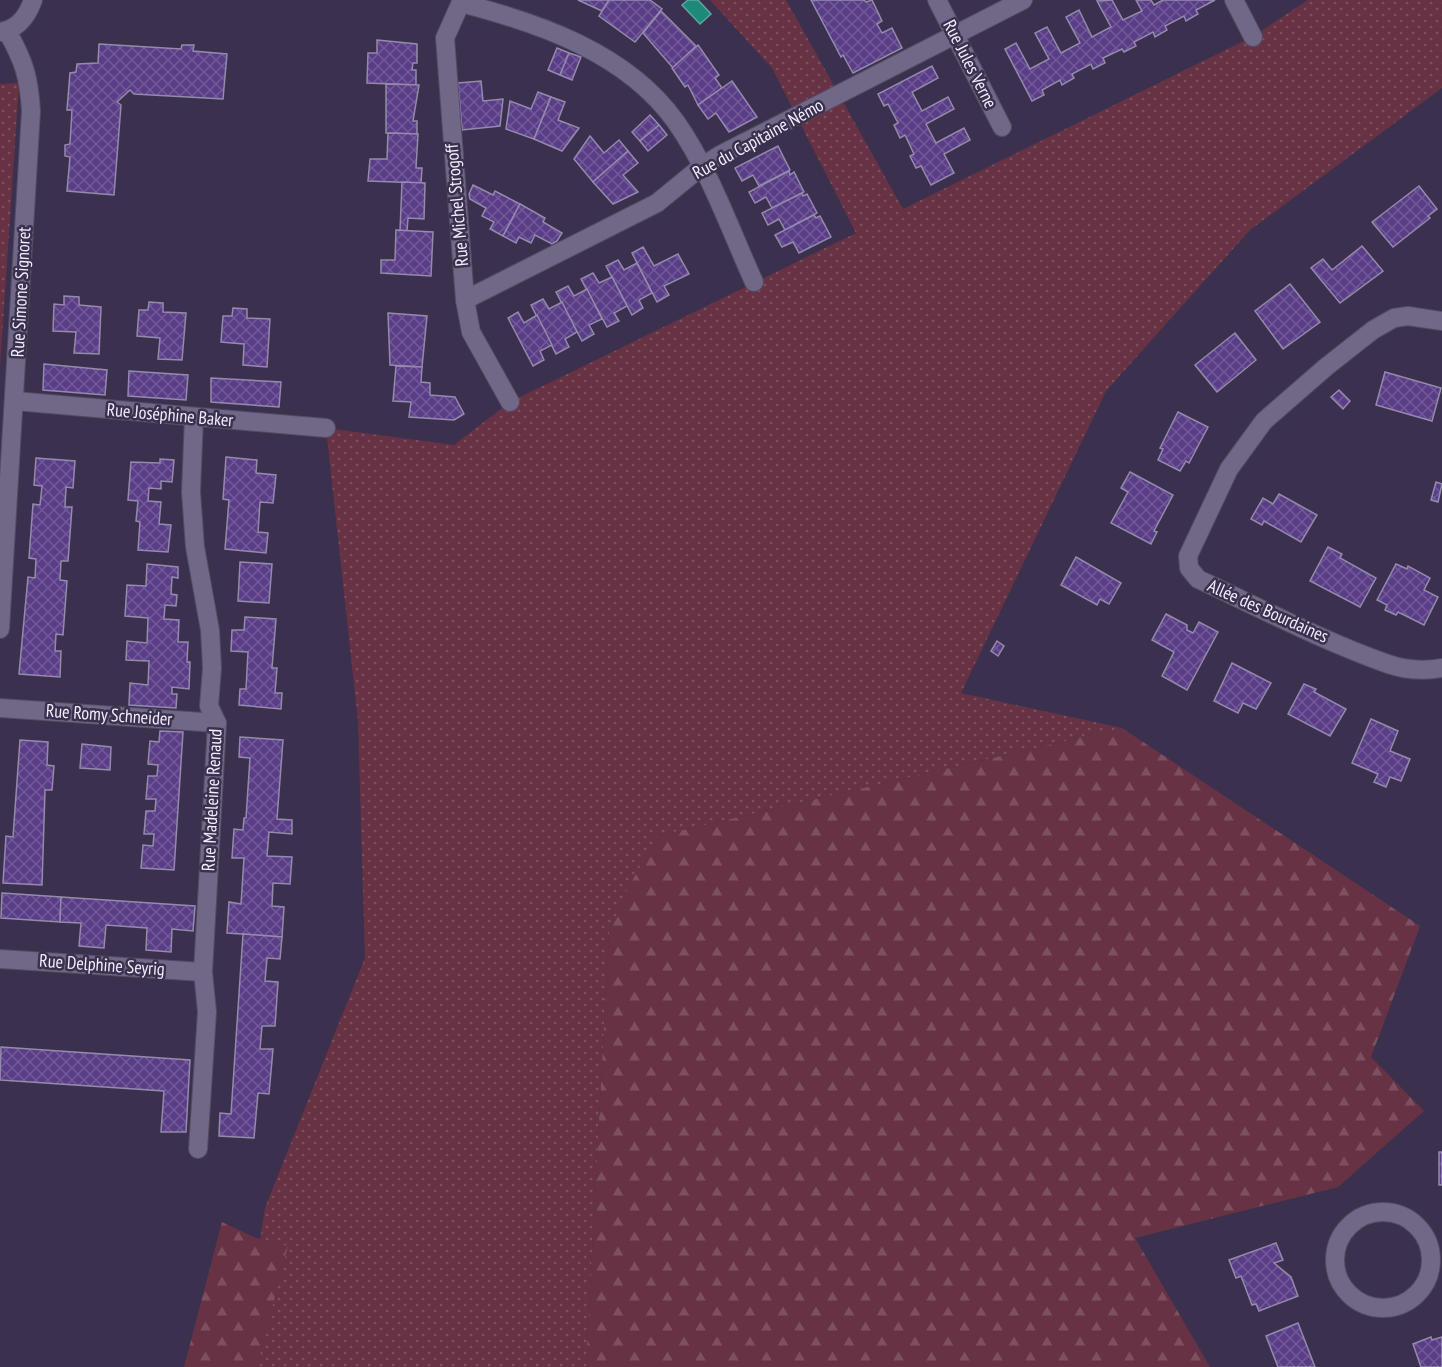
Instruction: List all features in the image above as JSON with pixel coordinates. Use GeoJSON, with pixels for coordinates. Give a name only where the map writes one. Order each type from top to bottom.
{"type":"FeatureCollection","features":[{"type":"Feature","properties":{"kind":"street"},"geometry":{"type":"LineString","coordinates":[[4,32],[20,24],[29,12],[33,0]]}},
{"type":"Feature","properties":{"kind":"street","name":"Rue Jules Verne"},"geometry":{"type":"LineString","coordinates":[[938,0],[1002,127]]}},
{"type":"Feature","properties":{"kind":"street","name":"Rue du Capitaine Némo"},"geometry":{"type":"LineString","coordinates":[[465,300],[657,202],[701,167],[1023,0]]}},
{"type":"Feature","properties":{"kind":"street"},"geometry":{"type":"LineString","coordinates":[[1234,0],[1252,37]]}},
{"type":"Feature","properties":{"kind":"street"},"geometry":{"type":"LineString","coordinates":[[462,2],[550,31],[620,68],[676,122],[701,167],[754,282]]}},
{"type":"Feature","properties":{"kind":"street","name":"Rue Michel Strogoff"},"geometry":{"type":"LineString","coordinates":[[462,2],[445,38],[465,300],[471,332],[510,402]]}},
{"type":"Feature","properties":{"kind":"street","name":"Rue Simone Signoret"},"geometry":{"type":"LineString","coordinates":[[0,630],[31,111],[29,80],[24,62],[4,32]]}},
{"type":"Feature","properties":{"kind":"street","name":"Allée des Bourdaines"},"geometry":{"type":"LineString","coordinates":[[1442,321],[1408,316],[1394,318],[1373,330],[1326,367],[1264,421],[1229,469],[1188,556],[1189,568],[1198,579],[1298,625],[1389,664],[1425,670],[1442,668]]}},
{"type":"Feature","properties":{"kind":"street","name":"Rue Joséphine Baker"},"geometry":{"type":"LineString","coordinates":[[15,401],[326,428]]}},
{"type":"Feature","properties":{"kind":"street","name":"Rue Madeleine Renaud"},"geometry":{"type":"LineString","coordinates":[[194,417],[191,492],[194,536],[210,630],[212,668],[209,706],[217,723],[203,972],[207,1012],[198,1149]]}},
{"type":"Feature","properties":{"kind":"street","name":"Rue Romy Schneider"},"geometry":{"type":"LineString","coordinates":[[0,708],[217,723]]}},
{"type":"Feature","properties":{"kind":"street","name":"Rue Delphine Seyrig"},"geometry":{"type":"LineString","coordinates":[[0,959],[203,972]]}},
{"type":"Feature","properties":{"kind":"street"},"geometry":{"type":"LineString","coordinates":[[1376,1212],[1392,1212],[1407,1218],[1435,1241],[1430,1273],[1424,1287],[1412,1299],[1398,1306],[1382,1308],[1367,1305],[1353,1298],[1342,1286],[1336,1271],[1335,1255],[1339,1240],[1348,1226],[1361,1217],[1376,1212]]}},
{"type":"Feature","properties":{"kind":"green space"},"geometry":{"type":"Polygon","coordinates":[[[710,0],[786,0],[903,209],[1252,37],[1308,0],[1442,0],[1442,88],[1250,230],[1106,391],[961,693],[1122,728],[657,836],[609,933],[586,1367],[240,1367],[265,1208],[365,958],[358,721],[326,428],[454,445],[510,402],[856,233],[772,68],[710,0]]]}},
{"type":"Feature","properties":{"kind":"green space"},"geometry":{"type":"Polygon","coordinates":[[[19,83],[0,367],[0,84],[19,83]]]}},
{"type":"Feature","properties":{"kind":"green space"},"geometry":{"type":"Polygon","coordinates":[[[1122,728],[1420,926],[1371,1057],[1424,1111],[1338,1187],[1135,1238],[1210,1367],[586,1367],[609,933],[626,892],[657,836],[1122,728]]]}},
{"type":"Feature","properties":{"kind":"green space"},"geometry":{"type":"Polygon","coordinates":[[[222,1222],[256,1238],[288,1246],[257,1367],[184,1367],[222,1222]]]}},
{"type":"Feature","properties":{"kind":"shaded area"},"geometry":{"type":"Polygon","coordinates":[[[688,0],[698,0],[711,14],[700,24],[682,5],[688,0]]]}},
{"type":"Feature","properties":{"kind":"building"},"geometry":{"type":"Polygon","coordinates":[[[578,0],[609,0],[602,11],[578,0]]]}},
{"type":"Feature","properties":{"kind":"building"},"geometry":{"type":"Polygon","coordinates":[[[609,0],[650,0],[662,9],[635,42],[599,16],[609,0]]]}},
{"type":"Feature","properties":{"kind":"building"},"geometry":{"type":"Polygon","coordinates":[[[811,0],[864,0],[866,2],[872,0],[882,21],[877,24],[882,33],[892,28],[902,48],[853,73],[843,55],[841,57],[811,0]]]}},
{"type":"Feature","properties":{"kind":"building"},"geometry":{"type":"Polygon","coordinates":[[[1112,0],[1123,20],[1142,11],[1136,0],[1151,0],[1154,5],[1163,0],[1215,0],[1196,10],[1198,14],[1186,21],[1184,16],[1165,26],[1167,30],[1155,37],[1153,32],[1134,42],[1136,46],[1124,52],[1122,49],[1103,58],[1105,63],[1093,69],[1091,64],[1072,74],[1074,78],[1062,85],[1060,80],[1042,90],[1044,95],[1032,101],[1005,49],[1016,43],[1030,69],[1049,59],[1035,33],[1047,27],[1061,53],[1080,43],[1066,17],[1079,10],[1092,37],[1111,27],[1097,1],[1112,0]]]}},
{"type":"Feature","properties":{"kind":"building"},"geometry":{"type":"Polygon","coordinates":[[[661,11],[696,46],[673,68],[643,33],[661,11]]]}},
{"type":"Feature","properties":{"kind":"building"},"geometry":{"type":"Polygon","coordinates":[[[377,40],[417,44],[417,63],[413,63],[412,70],[416,70],[416,85],[367,83],[368,53],[377,53],[377,40]]]}},
{"type":"Feature","properties":{"kind":"building"},"geometry":{"type":"Polygon","coordinates":[[[99,44],[181,49],[182,45],[194,45],[193,51],[227,54],[223,99],[134,94],[130,90],[117,102],[121,105],[114,195],[67,191],[70,157],[65,156],[65,145],[70,144],[72,110],[67,110],[70,73],[76,72],[77,64],[98,63],[99,44]]]}},
{"type":"Feature","properties":{"kind":"building"},"geometry":{"type":"Polygon","coordinates":[[[698,45],[719,75],[715,78],[722,88],[698,105],[688,85],[685,87],[672,68],[698,45]]]}},
{"type":"Feature","properties":{"kind":"building"},"geometry":{"type":"Polygon","coordinates":[[[557,48],[569,53],[560,75],[548,70],[557,48]]]}},
{"type":"Feature","properties":{"kind":"building"},"geometry":{"type":"Polygon","coordinates":[[[569,53],[581,57],[572,80],[560,75],[569,53]]]}},
{"type":"Feature","properties":{"kind":"building"},"geometry":{"type":"Polygon","coordinates":[[[932,66],[938,78],[912,92],[922,111],[948,97],[954,109],[926,124],[936,143],[964,128],[970,140],[944,154],[954,173],[931,185],[921,166],[916,168],[910,156],[914,154],[905,135],[900,138],[894,125],[898,123],[888,104],[884,106],[878,94],[932,66]]]}},
{"type":"Feature","properties":{"kind":"building"},"geometry":{"type":"Polygon","coordinates":[[[481,81],[483,101],[503,99],[500,126],[462,130],[458,83],[481,81]]]}},
{"type":"Feature","properties":{"kind":"building"},"geometry":{"type":"Polygon","coordinates":[[[732,81],[757,117],[729,132],[716,113],[708,119],[698,105],[732,81]]]}},
{"type":"Feature","properties":{"kind":"building"},"geometry":{"type":"Polygon","coordinates":[[[386,84],[419,85],[413,121],[417,121],[417,134],[386,133],[386,84]]]}},
{"type":"Feature","properties":{"kind":"building"},"geometry":{"type":"Polygon","coordinates":[[[538,92],[551,97],[534,139],[506,129],[510,101],[531,109],[538,92]]]}},
{"type":"Feature","properties":{"kind":"building"},"geometry":{"type":"Polygon","coordinates":[[[551,97],[565,102],[558,120],[579,128],[562,151],[534,139],[551,97]]]}},
{"type":"Feature","properties":{"kind":"building"},"geometry":{"type":"Polygon","coordinates":[[[650,115],[659,125],[640,141],[632,132],[650,115]]]}},
{"type":"Feature","properties":{"kind":"building"},"geometry":{"type":"Polygon","coordinates":[[[659,125],[667,135],[648,151],[640,141],[659,125]]]}},
{"type":"Feature","properties":{"kind":"building"},"geometry":{"type":"Polygon","coordinates":[[[388,133],[418,134],[416,168],[422,168],[421,183],[368,181],[370,159],[387,159],[388,133]]]}},
{"type":"Feature","properties":{"kind":"building"},"geometry":{"type":"Polygon","coordinates":[[[590,136],[604,153],[619,140],[628,151],[593,182],[574,159],[590,136]]]}},
{"type":"Feature","properties":{"kind":"building"},"geometry":{"type":"Polygon","coordinates":[[[778,146],[790,170],[759,186],[753,175],[742,181],[735,168],[778,146]]]}},
{"type":"Feature","properties":{"kind":"building"},"geometry":{"type":"Polygon","coordinates":[[[628,151],[638,163],[623,175],[638,192],[613,204],[593,182],[628,151]]]}},
{"type":"Feature","properties":{"kind":"building"},"geometry":{"type":"Polygon","coordinates":[[[789,171],[790,175],[794,172],[804,192],[772,208],[766,197],[755,203],[749,192],[789,171]]]}},
{"type":"Feature","properties":{"kind":"building"},"geometry":{"type":"Polygon","coordinates":[[[402,182],[425,183],[424,219],[408,218],[407,231],[400,231],[402,182]]]}},
{"type":"Feature","properties":{"kind":"building"},"geometry":{"type":"Polygon","coordinates":[[[473,185],[493,195],[495,191],[520,204],[503,236],[490,229],[494,222],[482,216],[486,208],[470,199],[469,194],[473,185]]]}},
{"type":"Feature","properties":{"kind":"building"},"geometry":{"type":"Polygon","coordinates":[[[1419,186],[1437,209],[1428,216],[1430,218],[1393,247],[1372,222],[1419,186]]]}},
{"type":"Feature","properties":{"kind":"building"},"geometry":{"type":"Polygon","coordinates":[[[802,193],[803,196],[807,194],[817,213],[785,230],[779,219],[768,225],[762,213],[802,193]]]}},
{"type":"Feature","properties":{"kind":"building"},"geometry":{"type":"Polygon","coordinates":[[[520,204],[545,218],[543,222],[562,233],[557,241],[552,244],[535,235],[531,243],[519,237],[516,243],[503,236],[520,204]]]}},
{"type":"Feature","properties":{"kind":"building"},"geometry":{"type":"Polygon","coordinates":[[[814,215],[816,218],[820,216],[831,237],[799,253],[793,242],[782,247],[775,235],[814,215]]]}},
{"type":"Feature","properties":{"kind":"building"},"geometry":{"type":"Polygon","coordinates":[[[396,230],[433,232],[431,276],[381,273],[381,260],[395,260],[396,230]]]}},
{"type":"Feature","properties":{"kind":"building"},"geometry":{"type":"Polygon","coordinates":[[[1362,246],[1383,271],[1340,303],[1311,268],[1323,259],[1332,270],[1362,246]]]}},
{"type":"Feature","properties":{"kind":"building"},"geometry":{"type":"Polygon","coordinates":[[[643,247],[654,266],[678,254],[689,274],[664,286],[669,295],[657,302],[632,253],[643,247]]]}},
{"type":"Feature","properties":{"kind":"building"},"geometry":{"type":"Polygon","coordinates":[[[618,260],[624,270],[637,263],[652,293],[639,300],[643,308],[632,315],[606,266],[618,260]]]}},
{"type":"Feature","properties":{"kind":"building"},"geometry":{"type":"Polygon","coordinates":[[[593,273],[599,283],[612,277],[627,306],[614,313],[619,321],[607,327],[581,279],[593,273]]]}},
{"type":"Feature","properties":{"kind":"building"},"geometry":{"type":"Polygon","coordinates":[[[1290,284],[1320,322],[1283,349],[1255,311],[1290,284]]]}},
{"type":"Feature","properties":{"kind":"building"},"geometry":{"type":"Polygon","coordinates":[[[568,286],[574,296],[587,289],[602,319],[589,325],[594,334],[582,341],[556,292],[568,286]]]}},
{"type":"Feature","properties":{"kind":"building"},"geometry":{"type":"Polygon","coordinates":[[[64,296],[79,297],[79,305],[101,307],[99,354],[74,353],[76,332],[53,331],[54,304],[64,305],[64,296]]]}},
{"type":"Feature","properties":{"kind":"building"},"geometry":{"type":"Polygon","coordinates":[[[543,299],[549,309],[562,302],[577,332],[565,339],[569,347],[556,354],[531,305],[543,299]]]}},
{"type":"Feature","properties":{"kind":"building"},"geometry":{"type":"Polygon","coordinates":[[[149,302],[163,303],[163,312],[186,313],[182,360],[158,359],[160,338],[137,336],[139,310],[148,310],[149,302]]]}},
{"type":"Feature","properties":{"kind":"building"},"geometry":{"type":"Polygon","coordinates":[[[233,308],[247,309],[247,318],[270,319],[267,367],[243,365],[244,344],[221,342],[223,316],[232,316],[233,308]]]}},
{"type":"Feature","properties":{"kind":"building"},"geometry":{"type":"Polygon","coordinates":[[[518,312],[524,323],[537,315],[552,345],[540,351],[544,360],[533,366],[508,318],[518,312]]]}},
{"type":"Feature","properties":{"kind":"building"},"geometry":{"type":"Polygon","coordinates":[[[388,313],[427,316],[422,367],[390,365],[388,313]]]}},
{"type":"Feature","properties":{"kind":"building"},"geometry":{"type":"Polygon","coordinates":[[[1235,333],[1256,360],[1217,392],[1195,365],[1235,333]]]}},
{"type":"Feature","properties":{"kind":"building"},"geometry":{"type":"Polygon","coordinates":[[[44,364],[107,370],[105,395],[43,390],[44,364]]]}},
{"type":"Feature","properties":{"kind":"building"},"geometry":{"type":"Polygon","coordinates":[[[396,366],[422,367],[421,382],[430,383],[430,395],[455,397],[464,414],[454,420],[409,417],[411,402],[393,401],[396,366]]]}},
{"type":"Feature","properties":{"kind":"building"},"geometry":{"type":"Polygon","coordinates":[[[129,371],[188,375],[186,400],[128,396],[129,371]]]}},
{"type":"Feature","properties":{"kind":"building"},"geometry":{"type":"Polygon","coordinates":[[[1385,372],[1441,388],[1432,421],[1376,405],[1385,372]]]}},
{"type":"Feature","properties":{"kind":"building"},"geometry":{"type":"Polygon","coordinates":[[[211,378],[281,382],[279,407],[211,402],[211,378]]]}},
{"type":"Feature","properties":{"kind":"building"},"geometry":{"type":"Polygon","coordinates":[[[1339,390],[1350,401],[1343,409],[1331,397],[1339,390]]]}},
{"type":"Feature","properties":{"kind":"building"},"geometry":{"type":"Polygon","coordinates":[[[1178,412],[1208,427],[1189,463],[1186,461],[1180,471],[1158,460],[1163,449],[1160,448],[1178,412]]]}},
{"type":"Feature","properties":{"kind":"building"},"geometry":{"type":"Polygon","coordinates":[[[226,457],[257,460],[256,473],[276,475],[273,503],[260,502],[258,532],[268,533],[266,553],[225,549],[229,500],[223,499],[226,457]]]}},
{"type":"Feature","properties":{"kind":"building"},"geometry":{"type":"Polygon","coordinates":[[[36,458],[75,461],[73,488],[66,487],[65,507],[72,507],[68,561],[61,561],[60,580],[67,581],[63,635],[56,634],[55,651],[61,651],[60,677],[19,674],[28,577],[35,578],[36,559],[29,558],[33,504],[40,505],[42,486],[34,485],[36,458]]]}},
{"type":"Feature","properties":{"kind":"building"},"geometry":{"type":"Polygon","coordinates":[[[160,459],[174,460],[172,482],[161,481],[161,489],[149,488],[148,501],[161,502],[159,524],[171,525],[168,552],[138,550],[140,522],[136,521],[138,501],[128,500],[131,462],[160,463],[160,459]]]}},
{"type":"Feature","properties":{"kind":"building"},"geometry":{"type":"Polygon","coordinates":[[[1130,472],[1173,495],[1154,531],[1157,532],[1151,544],[1111,523],[1128,492],[1121,488],[1130,472]]]}},
{"type":"Feature","properties":{"kind":"building"},"geometry":{"type":"Polygon","coordinates":[[[1436,482],[1442,484],[1438,502],[1431,500],[1436,482]]]}},
{"type":"Feature","properties":{"kind":"building"},"geometry":{"type":"Polygon","coordinates":[[[1279,494],[1317,515],[1301,542],[1264,521],[1262,525],[1251,519],[1263,498],[1273,504],[1279,494]]]}},
{"type":"Feature","properties":{"kind":"building"},"geometry":{"type":"Polygon","coordinates":[[[1328,547],[1342,554],[1340,558],[1376,578],[1360,607],[1310,581],[1328,547]]]}},
{"type":"Feature","properties":{"kind":"building"},"geometry":{"type":"Polygon","coordinates":[[[1076,557],[1121,583],[1109,604],[1100,599],[1097,605],[1061,585],[1076,557]]]}},
{"type":"Feature","properties":{"kind":"building"},"geometry":{"type":"Polygon","coordinates":[[[240,562],[272,564],[269,603],[238,601],[240,562]]]}},
{"type":"Feature","properties":{"kind":"building"},"geometry":{"type":"Polygon","coordinates":[[[147,564],[178,567],[178,578],[172,577],[171,594],[177,595],[176,606],[165,605],[164,619],[179,620],[178,642],[188,642],[187,662],[190,662],[189,689],[172,687],[172,694],[177,694],[176,708],[129,705],[130,683],[148,685],[149,661],[126,660],[127,641],[147,643],[148,618],[125,616],[127,585],[146,586],[147,564]]]}},
{"type":"Feature","properties":{"kind":"building"},"geometry":{"type":"Polygon","coordinates":[[[1396,564],[1407,569],[1408,566],[1430,578],[1424,590],[1438,597],[1424,625],[1398,612],[1396,615],[1385,610],[1387,605],[1377,600],[1396,564]]]}},
{"type":"Feature","properties":{"kind":"building"},"geometry":{"type":"Polygon","coordinates":[[[1166,614],[1187,625],[1187,630],[1193,633],[1199,622],[1218,632],[1187,690],[1162,676],[1174,652],[1152,640],[1166,614]]]}},
{"type":"Feature","properties":{"kind":"building"},"geometry":{"type":"Polygon","coordinates":[[[245,617],[276,619],[272,668],[277,668],[275,693],[282,693],[281,709],[239,705],[240,689],[246,689],[248,652],[231,651],[232,630],[244,630],[245,617]]]}},
{"type":"Feature","properties":{"kind":"building"},"geometry":{"type":"Polygon","coordinates":[[[997,641],[1004,646],[998,656],[991,651],[997,641]]]}},
{"type":"Feature","properties":{"kind":"building"},"geometry":{"type":"Polygon","coordinates":[[[1232,663],[1271,683],[1256,709],[1243,703],[1238,713],[1214,701],[1232,663]]]}},
{"type":"Feature","properties":{"kind":"building"},"geometry":{"type":"Polygon","coordinates":[[[1304,684],[1316,689],[1314,692],[1346,709],[1330,736],[1288,714],[1304,684]]]}},
{"type":"Feature","properties":{"kind":"building"},"geometry":{"type":"Polygon","coordinates":[[[1371,719],[1398,731],[1390,751],[1410,759],[1401,781],[1390,777],[1386,787],[1374,782],[1378,774],[1352,763],[1371,719]]]}},
{"type":"Feature","properties":{"kind":"building"},"geometry":{"type":"Polygon","coordinates":[[[160,731],[183,732],[174,870],[141,868],[143,845],[153,846],[154,834],[144,834],[146,811],[155,811],[156,799],[146,799],[148,776],[157,776],[158,765],[148,764],[150,741],[159,742],[160,731]]]}},
{"type":"Feature","properties":{"kind":"building"},"geometry":{"type":"Polygon","coordinates":[[[240,737],[283,740],[277,819],[292,820],[292,834],[269,832],[267,856],[292,857],[290,884],[273,883],[272,906],[284,907],[282,937],[227,933],[229,902],[241,904],[244,858],[232,858],[234,829],[243,830],[244,818],[246,818],[250,758],[239,757],[240,737]]]}},
{"type":"Feature","properties":{"kind":"building"},"geometry":{"type":"Polygon","coordinates":[[[20,740],[48,742],[47,765],[54,766],[52,790],[45,790],[42,885],[3,883],[6,836],[13,837],[20,740]]]}},
{"type":"Feature","properties":{"kind":"building"},"geometry":{"type":"Polygon","coordinates":[[[82,744],[111,747],[110,770],[80,768],[82,744]]]}},
{"type":"Feature","properties":{"kind":"building"},"geometry":{"type":"Polygon","coordinates":[[[2,893],[61,897],[60,922],[1,918],[2,893]]]}},
{"type":"Feature","properties":{"kind":"building"},"geometry":{"type":"Polygon","coordinates":[[[61,897],[195,906],[193,931],[172,929],[171,952],[146,950],[147,928],[106,925],[104,948],[79,946],[81,923],[60,922],[61,897]]]}},
{"type":"Feature","properties":{"kind":"building"},"geometry":{"type":"Polygon","coordinates":[[[243,934],[282,937],[280,959],[267,958],[265,981],[278,982],[275,1026],[262,1026],[260,1049],[273,1049],[269,1094],[258,1093],[254,1138],[219,1136],[220,1113],[231,1114],[243,934]]]}},
{"type":"Feature","properties":{"kind":"building"},"geometry":{"type":"Polygon","coordinates":[[[1,1047],[190,1060],[186,1132],[161,1132],[164,1091],[0,1080],[1,1047]]]}},
{"type":"Feature","properties":{"kind":"building"},"geometry":{"type":"Polygon","coordinates":[[[1439,1152],[1442,1152],[1442,1185],[1439,1185],[1439,1152]]]}},
{"type":"Feature","properties":{"kind":"building"},"geometry":{"type":"Polygon","coordinates":[[[1276,1243],[1283,1260],[1274,1263],[1291,1277],[1298,1296],[1259,1311],[1256,1304],[1252,1305],[1241,1276],[1236,1278],[1229,1260],[1276,1243]]]}},
{"type":"Feature","properties":{"kind":"building"},"geometry":{"type":"Polygon","coordinates":[[[1298,1323],[1315,1367],[1278,1367],[1266,1336],[1298,1323]]]}},
{"type":"Feature","properties":{"kind":"building"},"geometry":{"type":"Polygon","coordinates":[[[1431,1337],[1432,1340],[1442,1337],[1442,1367],[1421,1367],[1413,1344],[1431,1337]]]}}]}
